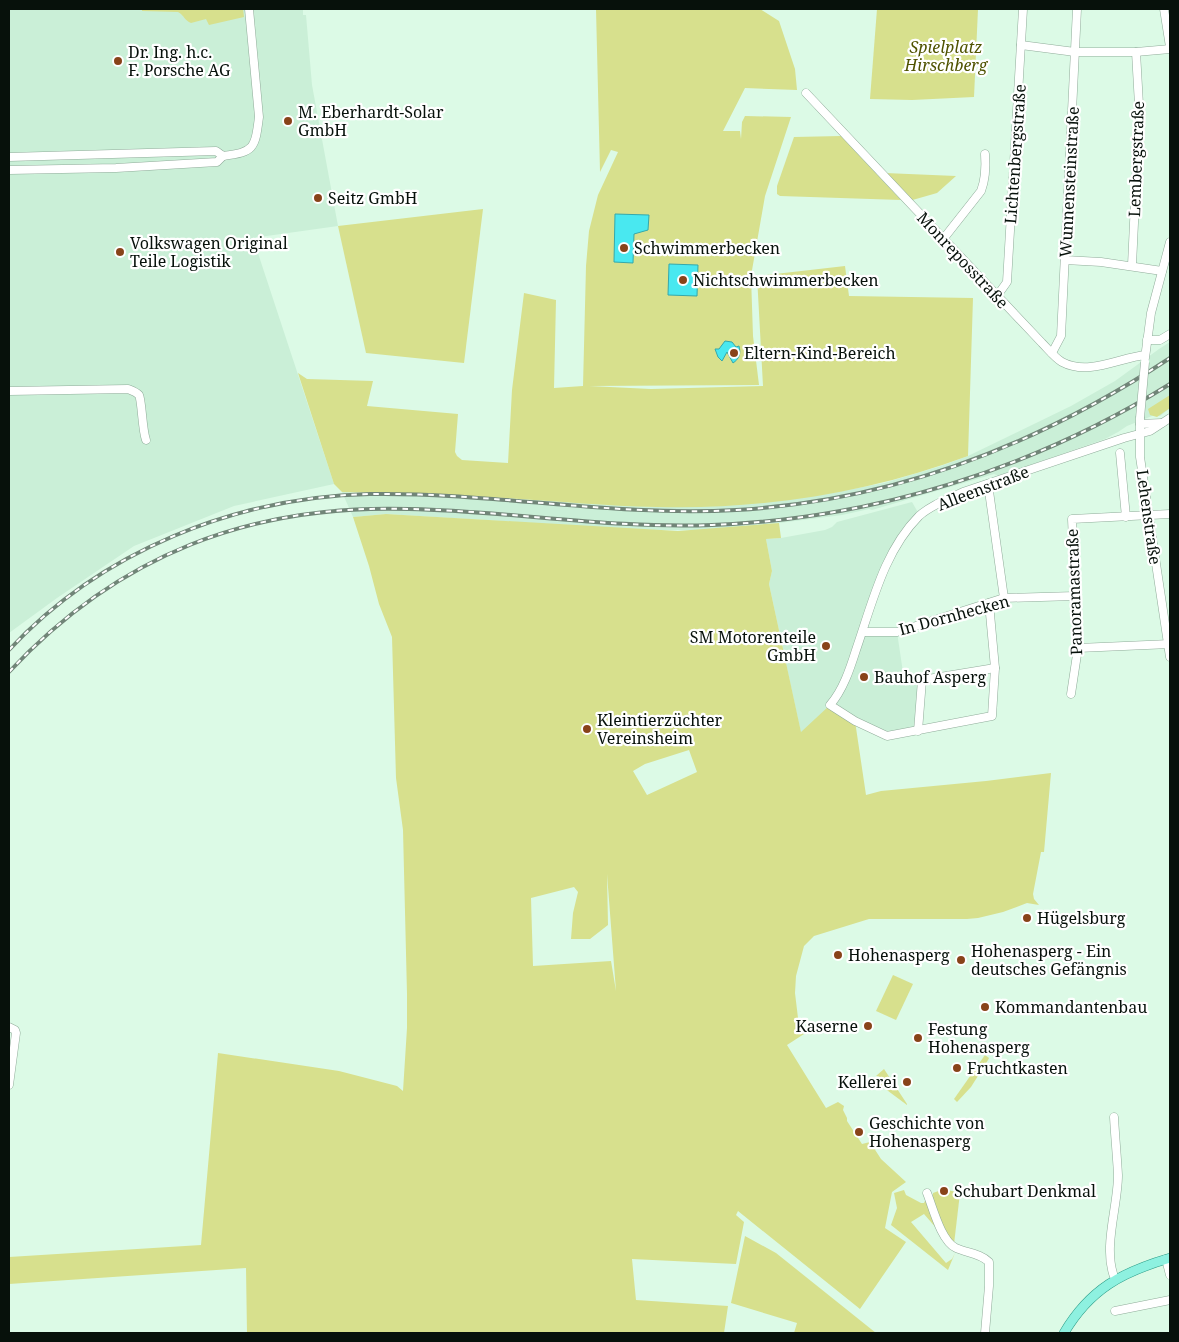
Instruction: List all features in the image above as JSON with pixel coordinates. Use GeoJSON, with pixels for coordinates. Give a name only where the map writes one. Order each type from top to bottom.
{"type":"FeatureCollection","features":[{"type":"Feature","properties":{"kind":"main road"},"geometry":{"type":"LineString","coordinates":[[1064,1333],[1083,1306],[1115,1279],[1168,1258]]}},
{"type":"Feature","properties":{"kind":"street"},"geometry":{"type":"LineString","coordinates":[[9,170],[217,162],[223,156],[243,153],[252,147],[257,133],[258,117],[249,9]]}},
{"type":"Feature","properties":{"kind":"street","name":"Lichtenbergstraße"},"geometry":{"type":"LineString","coordinates":[[997,296],[1007,282],[1023,9]]}},
{"type":"Feature","properties":{"kind":"street","name":"Wunnensteinstraße"},"geometry":{"type":"LineString","coordinates":[[1052,353],[1061,336],[1077,9]]}},
{"type":"Feature","properties":{"kind":"street"},"geometry":{"type":"LineString","coordinates":[[1022,45],[1075,52],[1136,52],[1170,48],[1164,9]]}},
{"type":"Feature","properties":{"kind":"street","name":"Lembergstraße"},"geometry":{"type":"LineString","coordinates":[[1132,266],[1139,106],[1136,52]]}},
{"type":"Feature","properties":{"kind":"street","name":"Monreposstraße"},"geometry":{"type":"LineString","coordinates":[[806,93],[997,296],[1061,361],[1073,366],[1084,367],[1145,359]]}},
{"type":"Feature","properties":{"kind":"street"},"geometry":{"type":"LineString","coordinates":[[9,156],[216,151],[223,156]]}},
{"type":"Feature","properties":{"kind":"street"},"geometry":{"type":"LineString","coordinates":[[96,154],[96,168]]}},
{"type":"Feature","properties":{"kind":"street"},"geometry":{"type":"LineString","coordinates":[[944,238],[981,191],[985,182],[985,154]]}},
{"type":"Feature","properties":{"kind":"street","name":"Lehenstraße"},"geometry":{"type":"LineString","coordinates":[[1170,242],[1153,305],[1147,340],[1140,421],[1140,457],[1170,657]]}},
{"type":"Feature","properties":{"kind":"street"},"geometry":{"type":"LineString","coordinates":[[1065,260],[1132,266],[1162,271]]}},
{"type":"Feature","properties":{"kind":"street"},"geometry":{"type":"LineString","coordinates":[[1147,340],[1160,340],[1170,334]]}},
{"type":"Feature","properties":{"kind":"street"},"geometry":{"type":"LineString","coordinates":[[9,391],[128,389],[135,391],[140,399],[143,430],[146,440]]}},
{"type":"Feature","properties":{"kind":"street","name":"Alleenstraße"},"geometry":{"type":"LineString","coordinates":[[918,731],[892,736],[884,735],[855,721],[830,705],[837,697],[863,632],[888,561],[899,542],[920,516],[940,502],[1124,438],[1140,435],[1170,418]]}},
{"type":"Feature","properties":{"kind":"street","name":"Alleenstraße"},"geometry":{"type":"LineString","coordinates":[[1140,421],[1162,423]]}},
{"type":"Feature","properties":{"kind":"street"},"geometry":{"type":"LineString","coordinates":[[1120,453],[1126,517],[1170,514]]}},
{"type":"Feature","properties":{"kind":"street"},"geometry":{"type":"LineString","coordinates":[[988,484],[1004,598]]}},
{"type":"Feature","properties":{"kind":"street","name":"Panoramastraße"},"geometry":{"type":"LineString","coordinates":[[1070,694],[1078,648],[1072,519],[1126,517]]}},
{"type":"Feature","properties":{"kind":"street","name":"In Dornhecken"},"geometry":{"type":"LineString","coordinates":[[863,632],[896,632],[1004,598],[1075,596]]}},
{"type":"Feature","properties":{"kind":"street"},"geometry":{"type":"LineString","coordinates":[[989,603],[995,668],[992,716],[918,731],[922,680],[995,668]]}},
{"type":"Feature","properties":{"kind":"street"},"geometry":{"type":"LineString","coordinates":[[1078,648],[1169,644]]}},
{"type":"Feature","properties":{"kind":"street"},"geometry":{"type":"LineString","coordinates":[[9,1027],[15,1030],[16,1033],[9,1085]]}},
{"type":"Feature","properties":{"kind":"street"},"geometry":{"type":"LineString","coordinates":[[1114,1117],[1118,1176],[1110,1251],[1112,1272],[1115,1279]]}},
{"type":"Feature","properties":{"kind":"street"},"geometry":{"type":"LineString","coordinates":[[927,1193],[945,1240],[955,1248],[974,1253],[989,1262],[985,1333]]}},
{"type":"Feature","properties":{"kind":"street"},"geometry":{"type":"LineString","coordinates":[[1168,1258],[1170,1275]]}},
{"type":"Feature","properties":{"kind":"street"},"geometry":{"type":"LineString","coordinates":[[1115,1312],[1170,1300]]}},
{"type":"Feature","properties":{"kind":"shaded area"},"geometry":{"type":"Polygon","coordinates":[[[9,9],[303,9],[303,15],[306,15],[312,85],[338,226],[253,238],[334,484],[234,506],[134,546],[9,633],[9,9]]]}},
{"type":"Feature","properties":{"kind":"shaded area"},"geometry":{"type":"Polygon","coordinates":[[[1170,342],[1170,408],[1160,416],[1152,416],[1127,426],[1105,439],[999,476],[994,474],[872,510],[779,523],[705,530],[648,530],[386,514],[353,517],[342,492],[505,498],[657,507],[717,506],[777,501],[831,493],[884,483],[968,456],[1071,406],[1115,381],[1170,342]]]}},
{"type":"Feature","properties":{"kind":"shaded area"},"geometry":{"type":"Polygon","coordinates":[[[912,502],[920,516],[899,541],[863,632],[897,632],[905,686],[922,680],[918,731],[892,736],[855,721],[801,733],[769,584],[772,571],[766,539],[825,530],[837,522],[912,502]]]}},
{"type":"Feature","properties":{"kind":"green space"},"geometry":{"type":"Polygon","coordinates":[[[142,9],[243,9],[244,17],[209,25],[206,19],[191,23],[178,12],[142,11],[142,9]]]}},
{"type":"Feature","properties":{"kind":"green space"},"geometry":{"type":"Polygon","coordinates":[[[596,9],[760,9],[779,21],[795,69],[797,90],[745,88],[723,131],[740,131],[741,139],[742,122],[745,116],[791,117],[765,196],[751,276],[753,336],[759,385],[589,386],[651,389],[763,386],[757,276],[845,266],[849,296],[973,298],[968,456],[892,480],[853,489],[775,502],[735,506],[599,505],[484,497],[342,492],[334,484],[298,373],[307,379],[373,381],[367,406],[458,414],[455,452],[457,456],[462,460],[508,463],[512,390],[524,293],[556,300],[554,388],[583,386],[586,266],[589,231],[598,195],[618,152],[611,150],[600,172],[596,9]]]}},
{"type":"Feature","properties":{"kind":"green space","name":"Spielplatz Hirschberg"},"geometry":{"type":"Polygon","coordinates":[[[877,9],[978,9],[974,97],[912,100],[870,99],[877,9]]]}},
{"type":"Feature","properties":{"kind":"green space"},"geometry":{"type":"Polygon","coordinates":[[[841,136],[901,200],[780,196],[777,194],[777,186],[794,137],[841,136]]]}},
{"type":"Feature","properties":{"kind":"green space"},"geometry":{"type":"Polygon","coordinates":[[[885,173],[956,176],[937,193],[909,201],[885,173]]]}},
{"type":"Feature","properties":{"kind":"green space"},"geometry":{"type":"Polygon","coordinates":[[[483,209],[464,363],[366,353],[338,226],[483,209]]]}},
{"type":"Feature","properties":{"kind":"green space"},"geometry":{"type":"Polygon","coordinates":[[[1170,395],[1170,408],[1157,417],[1150,415],[1148,409],[1170,395]]]}},
{"type":"Feature","properties":{"kind":"green space"},"geometry":{"type":"Polygon","coordinates":[[[386,514],[678,531],[779,523],[781,538],[766,539],[772,571],[769,584],[801,732],[830,705],[855,721],[866,795],[881,791],[1051,773],[1044,852],[1041,852],[1033,894],[1034,899],[1039,905],[1027,903],[1003,912],[967,919],[869,919],[814,936],[804,946],[796,976],[795,993],[798,1018],[804,1034],[787,1045],[826,1108],[838,1102],[844,1106],[843,1110],[847,1121],[862,1144],[870,1142],[881,1159],[906,1182],[892,1192],[885,1228],[906,1242],[860,1309],[738,1211],[736,1215],[744,1222],[736,1264],[632,1259],[636,1300],[728,1306],[724,1333],[247,1333],[246,1268],[9,1284],[9,1257],[201,1245],[218,1053],[339,1071],[397,1086],[403,1091],[407,994],[403,830],[396,778],[392,637],[379,604],[353,517],[386,514]],[[689,750],[645,764],[633,771],[647,795],[697,772],[689,750]],[[607,874],[608,925],[590,939],[571,939],[573,913],[578,892],[574,887],[531,898],[533,966],[611,961],[616,991],[607,874]]]}},
{"type":"Feature","properties":{"kind":"green space"},"geometry":{"type":"Polygon","coordinates":[[[893,975],[913,984],[896,1020],[876,1011],[893,975]]]}},
{"type":"Feature","properties":{"kind":"green space"},"geometry":{"type":"Polygon","coordinates":[[[985,1055],[989,1058],[988,1060],[971,1087],[957,1102],[954,1099],[985,1055]]]}},
{"type":"Feature","properties":{"kind":"green space"},"geometry":{"type":"Polygon","coordinates":[[[884,1069],[907,1105],[876,1082],[884,1079],[888,1089],[893,1086],[889,1079],[876,1076],[884,1069]]]}},
{"type":"Feature","properties":{"kind":"green space"},"geometry":{"type":"Polygon","coordinates":[[[944,1189],[960,1193],[954,1244],[948,1237],[932,1200],[933,1193],[944,1189]]]}},
{"type":"Feature","properties":{"kind":"green space"},"geometry":{"type":"Polygon","coordinates":[[[904,1190],[906,1195],[921,1203],[924,1203],[926,1199],[937,1229],[924,1214],[911,1222],[946,1263],[952,1259],[955,1253],[948,1270],[891,1225],[897,1208],[894,1193],[904,1190]]]}},
{"type":"Feature","properties":{"kind":"green space"},"geometry":{"type":"Polygon","coordinates":[[[745,1236],[776,1253],[876,1333],[794,1333],[797,1323],[731,1303],[745,1236]]]}},
{"type":"Feature","properties":{"kind":"water","name":"Schwimmerbecken"},"geometry":{"type":"Polygon","coordinates":[[[615,214],[649,215],[648,230],[634,234],[633,263],[614,262],[615,214]]]}},
{"type":"Feature","properties":{"kind":"water","name":"Nichtschwimmerbecken"},"geometry":{"type":"Polygon","coordinates":[[[669,264],[698,265],[697,296],[668,295],[669,264]]]}},
{"type":"Feature","properties":{"kind":"water","name":"Eltern-Kind-Bereich"},"geometry":{"type":"Polygon","coordinates":[[[725,341],[732,342],[736,347],[739,346],[739,356],[733,363],[727,352],[722,361],[715,349],[719,349],[725,341]]]}},
{"type":"Feature","properties":{"kind":"railway"},"geometry":{"type":"LineString","coordinates":[[9,650],[45,615],[85,584],[128,558],[174,536],[221,519],[270,506],[320,498],[370,494],[416,494],[644,510],[690,511],[736,510],[795,504],[852,495],[908,481],[963,463],[1017,442],[1069,417],[1120,389],[1170,358]]}},
{"type":"Feature","properties":{"kind":"railway"},"geometry":{"type":"LineString","coordinates":[[9,672],[51,631],[95,596],[142,568],[190,545],[241,528],[295,516],[351,510],[447,510],[674,526],[772,521],[832,512],[892,500],[950,484],[1007,464],[1063,441],[1118,414],[1170,384]]}},
{"type":"Feature","properties":{"kind":"place","name":"Dr. Ing. h.c. F. Porsche AG"},"geometry":{"type":"Point","coordinates":[118,61]}},
{"type":"Feature","properties":{"kind":"place","name":"M. Eberhardt-Solar GmbH"},"geometry":{"type":"Point","coordinates":[288,121]}},
{"type":"Feature","properties":{"kind":"place","name":"Seitz GmbH"},"geometry":{"type":"Point","coordinates":[318,198]}},
{"type":"Feature","properties":{"kind":"place","name":"Schwimmerbecken"},"geometry":{"type":"Point","coordinates":[624,248]}},
{"type":"Feature","properties":{"kind":"place","name":"Volkswagen Original Teile Logistik"},"geometry":{"type":"Point","coordinates":[120,252]}},
{"type":"Feature","properties":{"kind":"place","name":"Nichtschwimmerbecken"},"geometry":{"type":"Point","coordinates":[683,280]}},
{"type":"Feature","properties":{"kind":"place","name":"Eltern-Kind-Bereich"},"geometry":{"type":"Point","coordinates":[734,353]}},
{"type":"Feature","properties":{"kind":"place","name":"SM Motorenteile GmbH"},"geometry":{"type":"Point","coordinates":[826,646]}},
{"type":"Feature","properties":{"kind":"place","name":"Bauhof Asperg"},"geometry":{"type":"Point","coordinates":[864,677]}},
{"type":"Feature","properties":{"kind":"place","name":"Kleintierzüchter Vereinsheim"},"geometry":{"type":"Point","coordinates":[587,729]}},
{"type":"Feature","properties":{"kind":"place","name":"Hügelsburg"},"geometry":{"type":"Point","coordinates":[1027,918]}},
{"type":"Feature","properties":{"kind":"place","name":"Hohenasperg"},"geometry":{"type":"Point","coordinates":[838,955]}},
{"type":"Feature","properties":{"kind":"place","name":"Hohenasperg - Ein deutsches Gefängnis"},"geometry":{"type":"Point","coordinates":[961,960]}},
{"type":"Feature","properties":{"kind":"place","name":"Kommandantenbau"},"geometry":{"type":"Point","coordinates":[985,1007]}},
{"type":"Feature","properties":{"kind":"place","name":"Kaserne"},"geometry":{"type":"Point","coordinates":[868,1026]}},
{"type":"Feature","properties":{"kind":"place","name":"Festung Hohenasperg"},"geometry":{"type":"Point","coordinates":[918,1038]}},
{"type":"Feature","properties":{"kind":"place","name":"Fruchtkasten"},"geometry":{"type":"Point","coordinates":[957,1068]}},
{"type":"Feature","properties":{"kind":"place","name":"Kellerei"},"geometry":{"type":"Point","coordinates":[907,1082]}},
{"type":"Feature","properties":{"kind":"place","name":"Geschichte von Hohenasperg"},"geometry":{"type":"Point","coordinates":[859,1132]}},
{"type":"Feature","properties":{"kind":"place","name":"Schubart Denkmal"},"geometry":{"type":"Point","coordinates":[944,1191]}}]}
